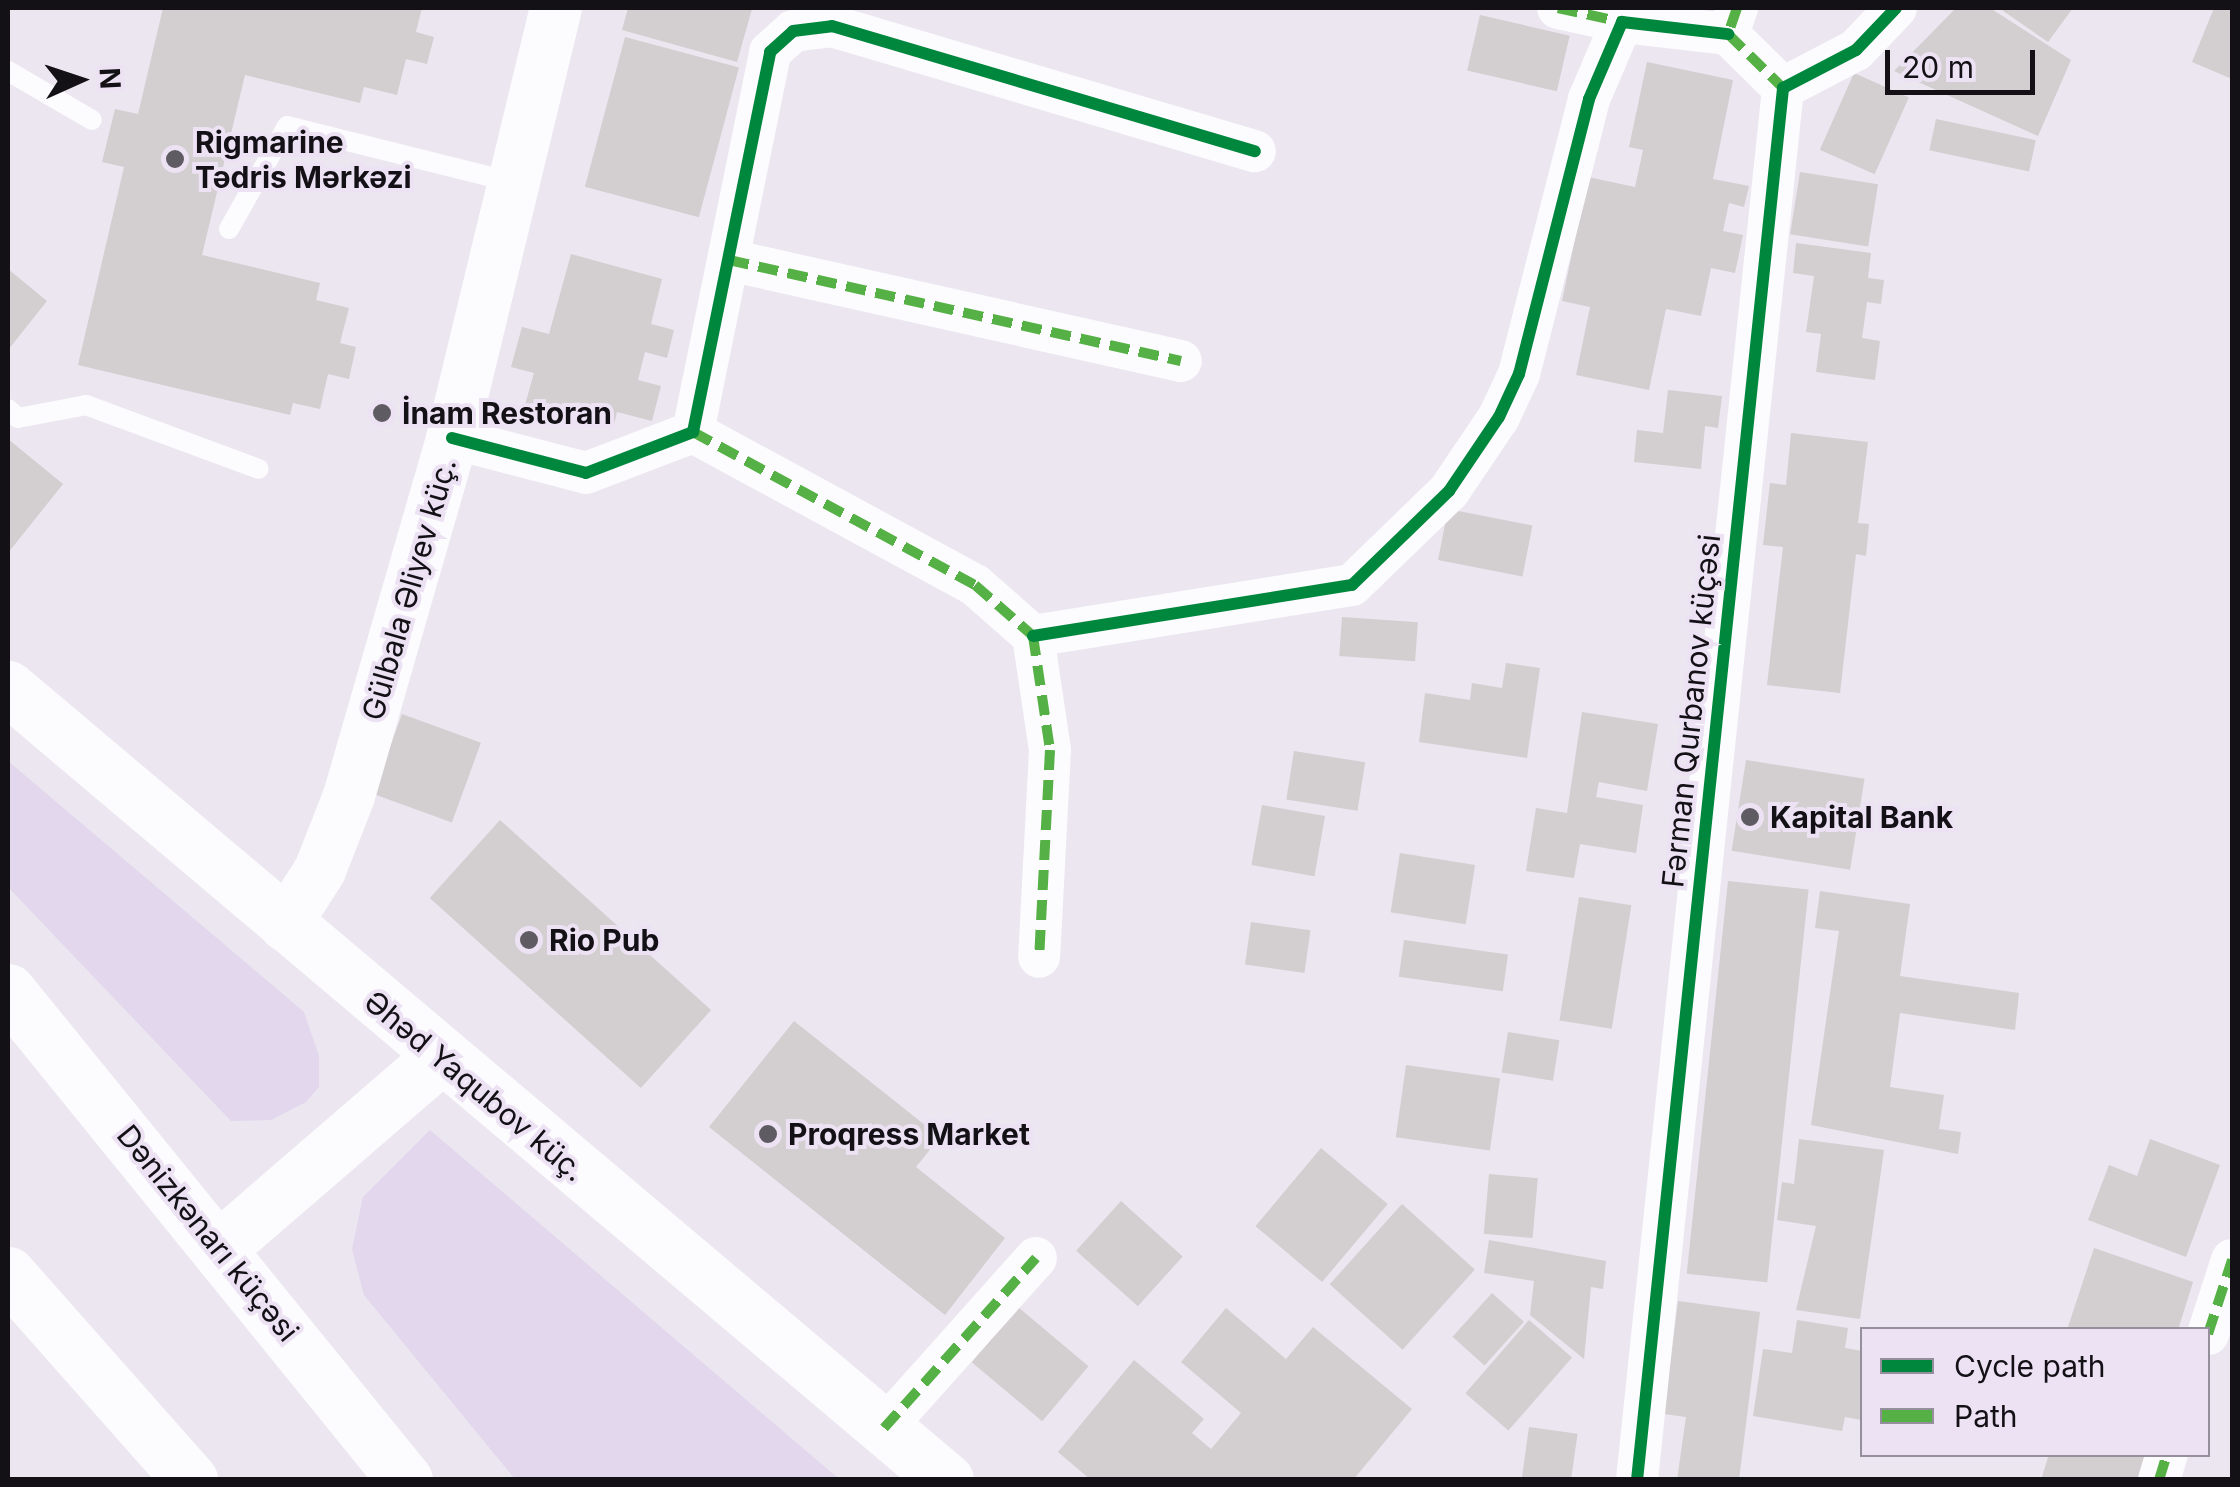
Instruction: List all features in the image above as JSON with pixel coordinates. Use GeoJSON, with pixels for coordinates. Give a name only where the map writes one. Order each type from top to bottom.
{"type":"FeatureCollection","features":[{"type":"Feature","properties":{"kind":"main road","name":"Əhəd Yaqubov küç."},"geometry":{"type":"LineString","coordinates":[[8,688],[285,926],[946,1480]]}},
{"type":"Feature","properties":{"kind":"main road","name":"Dənizkənarı küçəsi"},"geometry":{"type":"LineString","coordinates":[[8,990],[405,1480]]}},
{"type":"Feature","properties":{"kind":"main road"},"geometry":{"type":"LineString","coordinates":[[220,1247],[440,1056]]}},
{"type":"Feature","properties":{"kind":"main road"},"geometry":{"type":"LineString","coordinates":[[8,1274],[190,1480]]}},
{"type":"Feature","properties":{"kind":"street","name":"Gülbala Əliyev küç."},"geometry":{"type":"LineString","coordinates":[[285,926],[320,870],[349,796],[452,438],[556,8]]}},
{"type":"Feature","properties":{"kind":"street"},"geometry":{"type":"LineString","coordinates":[[1558,8],[1622,22],[1732,21],[1783,88],[1856,50],[1896,8]]}},
{"type":"Feature","properties":{"kind":"street"},"geometry":{"type":"LineString","coordinates":[[694,432],[770,52],[793,31],[834,17],[1254,151]]}},
{"type":"Feature","properties":{"kind":"street"},"geometry":{"type":"LineString","coordinates":[[1033,636],[1332,592],[1352,585],[1449,491],[1519,374],[1565,182],[1604,52],[1622,22]]}},
{"type":"Feature","properties":{"kind":"street","name":"Fərman Qurbanov küçəsi"},"geometry":{"type":"LineString","coordinates":[[1637,1480],[1783,88]]}},
{"type":"Feature","properties":{"kind":"street"},"geometry":{"type":"LineString","coordinates":[[729,260],[1181,360]]}},
{"type":"Feature","properties":{"kind":"street"},"geometry":{"type":"LineString","coordinates":[[452,438],[586,473],[694,432],[976,585],[1033,636],[1050,750],[1039,958]]}},
{"type":"Feature","properties":{"kind":"street"},"geometry":{"type":"LineString","coordinates":[[884,1428],[1036,1258]]}},
{"type":"Feature","properties":{"kind":"street"},"geometry":{"type":"LineString","coordinates":[[2210,1328],[2232,1260]]}},
{"type":"Feature","properties":{"kind":"lane"},"geometry":{"type":"LineString","coordinates":[[8,71],[92,120]]}},
{"type":"Feature","properties":{"kind":"lane"},"geometry":{"type":"LineString","coordinates":[[230,229],[287,126],[514,182]]}},
{"type":"Feature","properties":{"kind":"lane"},"geometry":{"type":"LineString","coordinates":[[8,409],[18,418],[86,405],[258,469]]}},
{"type":"Feature","properties":{"kind":"shaded area"},"geometry":{"type":"Polygon","coordinates":[[[8,761],[304,1012],[319,1056],[319,1087],[306,1102],[271,1120],[231,1121],[8,887],[8,761]]]}},
{"type":"Feature","properties":{"kind":"shaded area"},"geometry":{"type":"Polygon","coordinates":[[[430,1130],[839,1479],[515,1479],[364,1295],[352,1249],[363,1197],[430,1130]]]}},
{"type":"Feature","properties":{"kind":"building"},"geometry":{"type":"Polygon","coordinates":[[[163,8],[422,8],[416,32],[434,37],[427,64],[406,59],[397,95],[364,87],[360,103],[245,75],[202,255],[320,283],[316,300],[349,308],[340,343],[356,347],[349,379],[328,374],[320,409],[293,403],[290,415],[78,365],[124,167],[102,162],[115,109],[138,114],[163,8]]]}},
{"type":"Feature","properties":{"kind":"building"},"geometry":{"type":"Polygon","coordinates":[[[628,8],[752,9],[737,62],[622,30],[628,8]]]}},
{"type":"Feature","properties":{"kind":"building"},"geometry":{"type":"Polygon","coordinates":[[[1956,8],[1990,8],[2071,60],[2038,136],[1894,71],[1956,8]]]}},
{"type":"Feature","properties":{"kind":"building"},"geometry":{"type":"Polygon","coordinates":[[[1999,8],[2073,8],[2048,42],[1999,8]]]}},
{"type":"Feature","properties":{"kind":"building"},"geometry":{"type":"Polygon","coordinates":[[[2214,8],[2232,8],[2232,79],[2192,62],[2214,8]]]}},
{"type":"Feature","properties":{"kind":"building"},"geometry":{"type":"Polygon","coordinates":[[[1480,15],[1570,36],[1557,91],[1467,71],[1480,15]]]}},
{"type":"Feature","properties":{"kind":"building"},"geometry":{"type":"Polygon","coordinates":[[[625,37],[739,68],[699,217],[585,187],[625,37]]]}},
{"type":"Feature","properties":{"kind":"building"},"geometry":{"type":"Polygon","coordinates":[[[1647,62],[1733,80],[1713,179],[1749,186],[1744,207],[1729,203],[1723,231],[1743,235],[1735,273],[1711,268],[1701,316],[1666,309],[1649,390],[1576,375],[1590,307],[1562,301],[1588,177],[1635,187],[1643,150],[1629,147],[1647,62]]]}},
{"type":"Feature","properties":{"kind":"building"},"geometry":{"type":"Polygon","coordinates":[[[1854,73],[1909,97],[1875,174],[1820,150],[1854,73]]]}},
{"type":"Feature","properties":{"kind":"building"},"geometry":{"type":"Polygon","coordinates":[[[1936,119],[2036,140],[2029,172],[1929,150],[1936,119]]]}},
{"type":"Feature","properties":{"kind":"building"},"geometry":{"type":"Polygon","coordinates":[[[1800,172],[1878,184],[1868,247],[1790,234],[1800,172]]]}},
{"type":"Feature","properties":{"kind":"building"},"geometry":{"type":"Polygon","coordinates":[[[1796,243],[1871,253],[1868,278],[1884,280],[1881,304],[1867,302],[1862,338],[1880,341],[1875,380],[1816,372],[1821,334],[1806,332],[1814,276],[1793,273],[1796,243]]]}},
{"type":"Feature","properties":{"kind":"building"},"geometry":{"type":"Polygon","coordinates":[[[571,254],[662,279],[651,324],[674,330],[667,358],[645,352],[638,380],[661,386],[652,421],[617,412],[613,428],[525,405],[534,373],[511,367],[522,327],[549,334],[571,254]]]}},
{"type":"Feature","properties":{"kind":"building"},"geometry":{"type":"Polygon","coordinates":[[[8,269],[47,301],[8,350],[8,269]]]}},
{"type":"Feature","properties":{"kind":"building"},"geometry":{"type":"Polygon","coordinates":[[[1668,390],[1722,396],[1718,428],[1705,426],[1701,469],[1634,462],[1637,430],[1663,433],[1668,390]]]}},
{"type":"Feature","properties":{"kind":"building"},"geometry":{"type":"Polygon","coordinates":[[[1791,433],[1868,442],[1858,523],[1869,524],[1866,556],[1856,554],[1840,693],[1767,685],[1783,547],[1763,545],[1770,483],[1786,485],[1791,433]]]}},
{"type":"Feature","properties":{"kind":"building"},"geometry":{"type":"Polygon","coordinates":[[[8,439],[63,484],[8,553],[8,439]]]}},
{"type":"Feature","properties":{"kind":"building"},"geometry":{"type":"Polygon","coordinates":[[[1448,509],[1532,525],[1522,576],[1438,560],[1448,509]]]}},
{"type":"Feature","properties":{"kind":"building"},"geometry":{"type":"Polygon","coordinates":[[[1342,617],[1418,622],[1415,661],[1339,656],[1342,617]]]}},
{"type":"Feature","properties":{"kind":"building"},"geometry":{"type":"Polygon","coordinates":[[[1506,663],[1540,668],[1527,758],[1419,742],[1425,693],[1470,700],[1472,683],[1502,688],[1506,663]]]}},
{"type":"Feature","properties":{"kind":"building"},"geometry":{"type":"Polygon","coordinates":[[[1582,712],[1658,724],[1647,791],[1599,782],[1596,797],[1643,805],[1636,853],[1580,844],[1574,878],[1526,871],[1536,808],[1567,813],[1582,712]]]}},
{"type":"Feature","properties":{"kind":"building"},"geometry":{"type":"Polygon","coordinates":[[[402,714],[481,743],[452,823],[373,794],[402,714]]]}},
{"type":"Feature","properties":{"kind":"building"},"geometry":{"type":"Polygon","coordinates":[[[1294,751],[1365,762],[1357,811],[1286,799],[1294,751]]]}},
{"type":"Feature","properties":{"kind":"building"},"geometry":{"type":"Polygon","coordinates":[[[1746,760],[1865,779],[1850,870],[1732,851],[1746,760]]]}},
{"type":"Feature","properties":{"kind":"building"},"geometry":{"type":"Polygon","coordinates":[[[1262,805],[1325,816],[1314,876],[1251,865],[1262,805]]]}},
{"type":"Feature","properties":{"kind":"building"},"geometry":{"type":"Polygon","coordinates":[[[500,820],[711,1010],[641,1088],[430,898],[500,820]]]}},
{"type":"Feature","properties":{"kind":"building"},"geometry":{"type":"Polygon","coordinates":[[[1400,853],[1475,865],[1466,924],[1391,912],[1400,853]]]}},
{"type":"Feature","properties":{"kind":"building"},"geometry":{"type":"Polygon","coordinates":[[[1728,881],[1809,889],[1767,1282],[1687,1274],[1728,881]]]}},
{"type":"Feature","properties":{"kind":"building"},"geometry":{"type":"Polygon","coordinates":[[[1820,891],[1910,904],[1900,976],[2019,993],[2015,1030],[1900,1013],[1890,1087],[1944,1095],[1939,1129],[1961,1132],[1958,1154],[1811,1125],[1839,931],[1815,928],[1820,891]]]}},
{"type":"Feature","properties":{"kind":"building"},"geometry":{"type":"Polygon","coordinates":[[[1579,897],[1631,905],[1612,1029],[1559,1020],[1579,897]]]}},
{"type":"Feature","properties":{"kind":"building"},"geometry":{"type":"Polygon","coordinates":[[[1251,922],[1310,930],[1304,973],[1245,965],[1251,922]]]}},
{"type":"Feature","properties":{"kind":"building"},"geometry":{"type":"Polygon","coordinates":[[[1404,940],[1508,955],[1503,991],[1399,977],[1404,940]]]}},
{"type":"Feature","properties":{"kind":"building"},"geometry":{"type":"Polygon","coordinates":[[[794,1021],[940,1137],[916,1167],[1005,1238],[945,1315],[709,1127],[794,1021]]]}},
{"type":"Feature","properties":{"kind":"building"},"geometry":{"type":"Polygon","coordinates":[[[1508,1032],[1559,1040],[1553,1081],[1502,1072],[1508,1032]]]}},
{"type":"Feature","properties":{"kind":"building"},"geometry":{"type":"Polygon","coordinates":[[[1406,1065],[1500,1078],[1490,1151],[1396,1137],[1406,1065]]]}},
{"type":"Feature","properties":{"kind":"building"},"geometry":{"type":"Polygon","coordinates":[[[1799,1139],[1884,1150],[1860,1319],[1796,1310],[1816,1226],[1777,1220],[1782,1182],[1794,1184],[1799,1139]]]}},
{"type":"Feature","properties":{"kind":"building"},"geometry":{"type":"Polygon","coordinates":[[[2150,1139],[2220,1165],[2186,1257],[2088,1220],[2109,1165],[2137,1176],[2150,1139]]]}},
{"type":"Feature","properties":{"kind":"building"},"geometry":{"type":"Polygon","coordinates":[[[1321,1148],[1388,1204],[1322,1282],[1255,1226],[1321,1148]]]}},
{"type":"Feature","properties":{"kind":"building"},"geometry":{"type":"Polygon","coordinates":[[[1489,1174],[1538,1178],[1533,1238],[1484,1234],[1489,1174]]]}},
{"type":"Feature","properties":{"kind":"building"},"geometry":{"type":"Polygon","coordinates":[[[1121,1201],[1183,1257],[1138,1306],[1076,1251],[1121,1201]]]}},
{"type":"Feature","properties":{"kind":"building"},"geometry":{"type":"Polygon","coordinates":[[[1402,1204],[1475,1270],[1403,1350],[1330,1284],[1402,1204]]]}},
{"type":"Feature","properties":{"kind":"building"},"geometry":{"type":"Polygon","coordinates":[[[1489,1240],[1606,1261],[1603,1289],[1591,1287],[1584,1359],[1530,1315],[1534,1281],[1484,1273],[1489,1240]]]}},
{"type":"Feature","properties":{"kind":"building"},"geometry":{"type":"Polygon","coordinates":[[[2094,1248],[2193,1282],[2179,1327],[2068,1327],[2094,1248]]]}},
{"type":"Feature","properties":{"kind":"building"},"geometry":{"type":"Polygon","coordinates":[[[1492,1293],[1524,1322],[1484,1366],[1453,1337],[1492,1293]]]}},
{"type":"Feature","properties":{"kind":"building"},"geometry":{"type":"Polygon","coordinates":[[[1678,1301],[1760,1312],[1739,1480],[1677,1480],[1686,1417],[1664,1414],[1678,1301]]]}},
{"type":"Feature","properties":{"kind":"building"},"geometry":{"type":"Polygon","coordinates":[[[1018,1307],[1088,1366],[1042,1421],[972,1362],[1018,1307]]]}},
{"type":"Feature","properties":{"kind":"building"},"geometry":{"type":"Polygon","coordinates":[[[1226,1308],[1286,1359],[1313,1327],[1412,1409],[1353,1480],[1091,1480],[1058,1452],[1134,1360],[1204,1419],[1192,1433],[1211,1449],[1241,1413],[1181,1362],[1226,1308]]]}},
{"type":"Feature","properties":{"kind":"building"},"geometry":{"type":"Polygon","coordinates":[[[1529,1320],[1572,1357],[1508,1431],[1465,1393],[1529,1320]]]}},
{"type":"Feature","properties":{"kind":"building"},"geometry":{"type":"Polygon","coordinates":[[[1797,1320],[1848,1328],[1845,1348],[1860,1351],[1860,1420],[1845,1417],[1842,1431],[1753,1416],[1763,1349],[1792,1353],[1797,1320]]]}},
{"type":"Feature","properties":{"kind":"building"},"geometry":{"type":"Polygon","coordinates":[[[1529,1427],[1578,1434],[1571,1480],[1522,1479],[1529,1427]]]}},
{"type":"Feature","properties":{"kind":"building"},"geometry":{"type":"Polygon","coordinates":[[[2048,1457],[2144,1457],[2138,1480],[2041,1480],[2048,1457]]]}},
{"type":"Feature","properties":{"kind":"marked path"},"geometry":{"type":"LineString","coordinates":[[1558,8],[1622,22]]}},
{"type":"Feature","properties":{"kind":"marked path"},"geometry":{"type":"LineString","coordinates":[[1737,8],[1728,34],[1783,88]]}},
{"type":"Feature","properties":{"kind":"marked path"},"geometry":{"type":"LineString","coordinates":[[729,260],[1181,361]]}},
{"type":"Feature","properties":{"kind":"marked path"},"geometry":{"type":"LineString","coordinates":[[693,432],[975,585],[1033,636],[1050,750],[1039,957]]}},
{"type":"Feature","properties":{"kind":"marked path"},"geometry":{"type":"LineString","coordinates":[[884,1428],[1036,1258]]}},
{"type":"Feature","properties":{"kind":"marked path"},"geometry":{"type":"LineString","coordinates":[[2210,1328],[2232,1260]]}},
{"type":"Feature","properties":{"kind":"marked path"},"geometry":{"type":"LineString","coordinates":[[2159,1480],[2166,1457]]}},
{"type":"Feature","properties":{"kind":"cycle path"},"geometry":{"type":"LineString","coordinates":[[1637,1480],[1783,88],[1856,50],[1896,8]]}},
{"type":"Feature","properties":{"kind":"cycle path"},"geometry":{"type":"LineString","coordinates":[[1033,636],[1352,585],[1449,491],[1499,417],[1519,374],[1589,99],[1622,22],[1728,34]]}},
{"type":"Feature","properties":{"kind":"cycle path"},"geometry":{"type":"LineString","coordinates":[[452,438],[586,473],[693,432],[770,52],[793,31],[832,26],[1255,151]]}},
{"type":"Feature","properties":{"kind":"place","name":"Rigmarine Tədris Mərkəzi"},"geometry":{"type":"Point","coordinates":[175,159]}},
{"type":"Feature","properties":{"kind":"place","name":"İnam Restoran"},"geometry":{"type":"Point","coordinates":[382,413]}},
{"type":"Feature","properties":{"kind":"place","name":"Kapital Bank"},"geometry":{"type":"Point","coordinates":[1750,817]}},
{"type":"Feature","properties":{"kind":"place","name":"Rio Pub"},"geometry":{"type":"Point","coordinates":[529,940]}},
{"type":"Feature","properties":{"kind":"place","name":"Proqress Market"},"geometry":{"type":"Point","coordinates":[768,1134]}}]}
